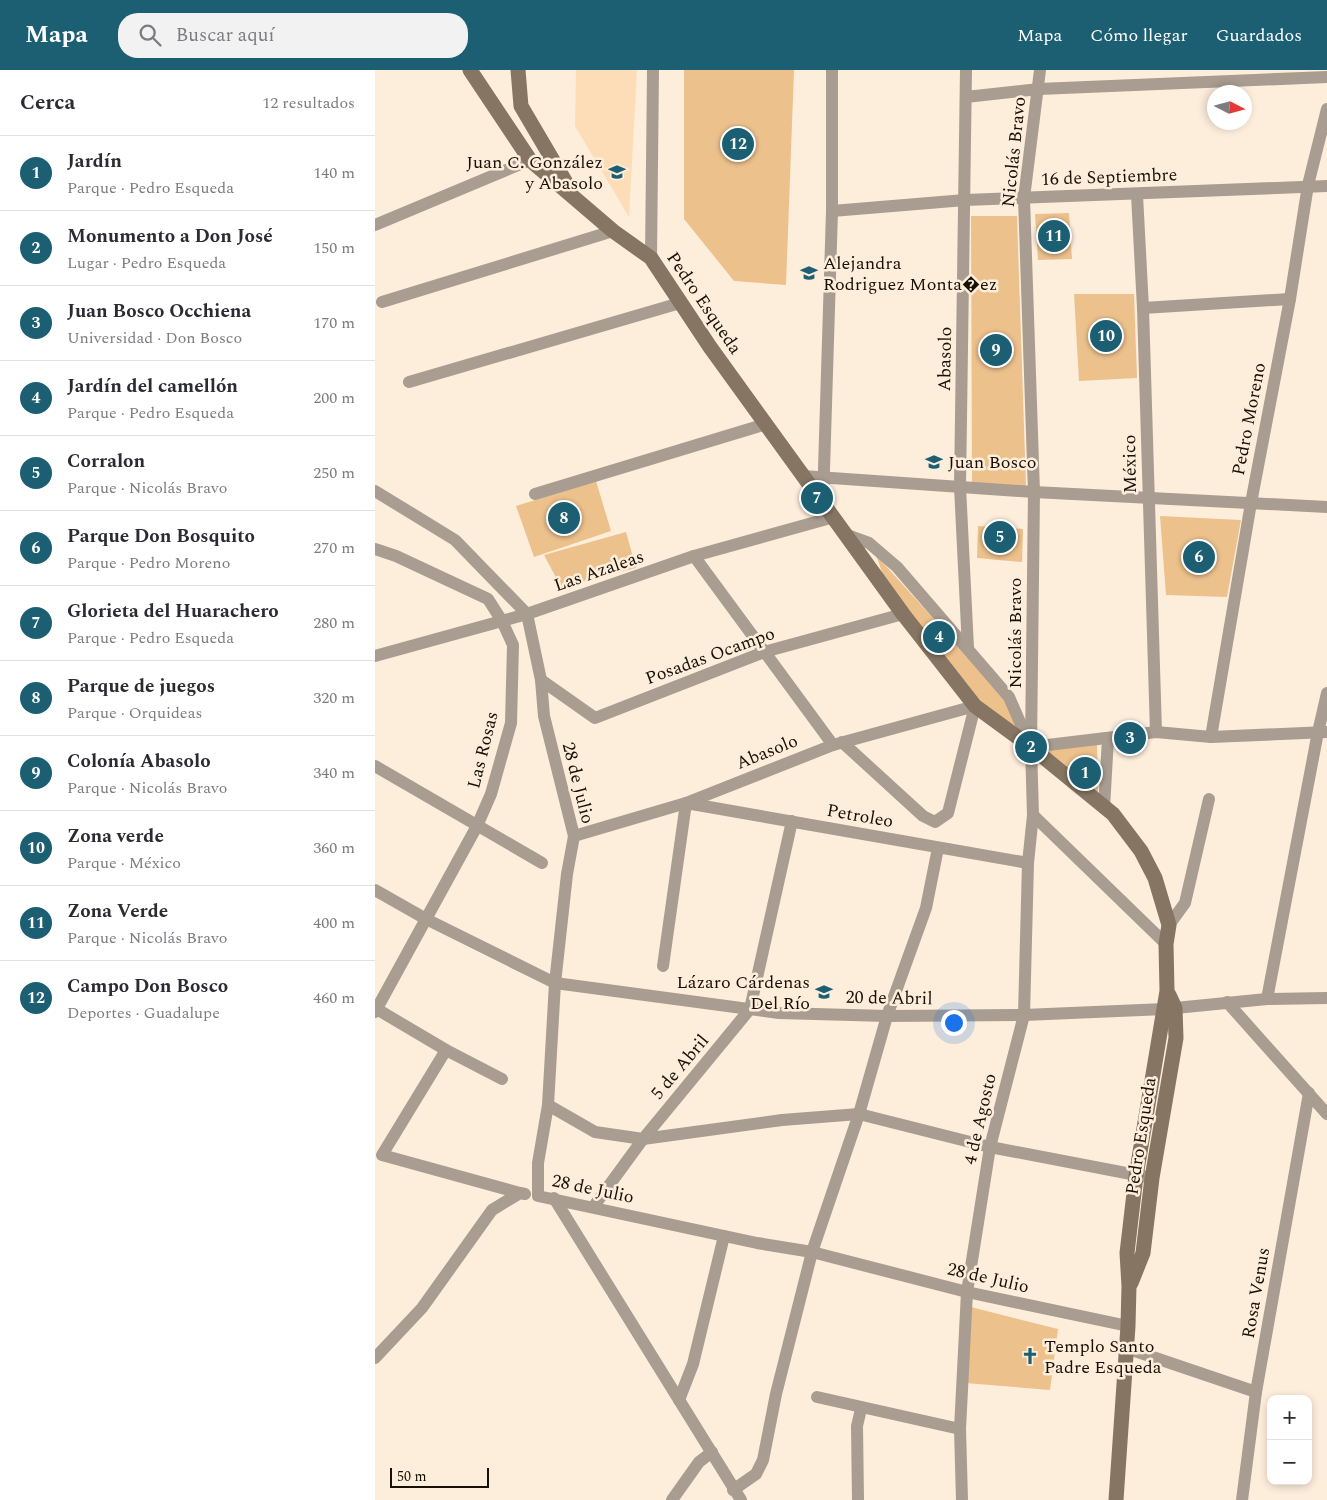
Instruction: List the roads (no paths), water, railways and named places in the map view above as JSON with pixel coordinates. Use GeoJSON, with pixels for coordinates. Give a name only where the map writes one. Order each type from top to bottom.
{"type":"FeatureCollection","features":[{"type":"Feature","properties":{"kind":"street","name":"Pedro Esqueda"},"geometry":{"type":"LineString","coordinates":[[470,70],[530,160],[613,231],[651,258],[680,303],[803,476],[903,614],[975,706],[1031,747],[1113,814],[1145,858],[1155,878],[1169,925],[1166,944],[1167,991],[1176,1038],[1152,1178],[1143,1253],[1129,1286]]}},
{"type":"Feature","properties":{"kind":"street"},"geometry":{"type":"LineString","coordinates":[[518,70],[521,106],[574,196]]}},
{"type":"Feature","properties":{"kind":"street"},"geometry":{"type":"LineString","coordinates":[[651,258],[653,70]]}},
{"type":"Feature","properties":{"kind":"street"},"geometry":{"type":"LineString","coordinates":[[823,502],[832,210],[832,70]]}},
{"type":"Feature","properties":{"kind":"street","name":"Abasolo"},"geometry":{"type":"LineString","coordinates":[[966,70],[960,487],[968,648]]}},
{"type":"Feature","properties":{"kind":"street","name":"Nicolás Bravo"},"geometry":{"type":"LineString","coordinates":[[1031,747],[1034,492],[1024,198],[1040,70]]}},
{"type":"Feature","properties":{"kind":"street"},"geometry":{"type":"LineString","coordinates":[[966,97],[1039,89],[1327,77]]}},
{"type":"Feature","properties":{"kind":"street","name":"Pedro Moreno"},"geometry":{"type":"LineString","coordinates":[[1211,737],[1251,503],[1290,299],[1308,185],[1327,109]]}},
{"type":"Feature","properties":{"kind":"street"},"geometry":{"type":"LineString","coordinates":[[375,225],[530,160]]}},
{"type":"Feature","properties":{"kind":"street","name":"16 de Septiembre"},"geometry":{"type":"LineString","coordinates":[[832,210],[965,200],[1137,195],[1308,185],[1327,186]]}},
{"type":"Feature","properties":{"kind":"street","name":"México"},"geometry":{"type":"LineString","coordinates":[[1137,195],[1143,308],[1156,732]]}},
{"type":"Feature","properties":{"kind":"street"},"geometry":{"type":"LineString","coordinates":[[381,302],[613,231]]}},
{"type":"Feature","properties":{"kind":"street"},"geometry":{"type":"LineString","coordinates":[[1143,308],[1290,299]]}},
{"type":"Feature","properties":{"kind":"street"},"geometry":{"type":"LineString","coordinates":[[409,382],[680,303]]}},
{"type":"Feature","properties":{"kind":"street"},"geometry":{"type":"LineString","coordinates":[[535,494],[766,424]]}},
{"type":"Feature","properties":{"kind":"street"},"geometry":{"type":"LineString","coordinates":[[803,476],[1034,492],[1327,507]]}},
{"type":"Feature","properties":{"kind":"street"},"geometry":{"type":"LineString","coordinates":[[375,491],[455,540],[527,614]]}},
{"type":"Feature","properties":{"kind":"street","name":"Las Azaleas"},"geometry":{"type":"LineString","coordinates":[[375,656],[527,614],[694,556],[834,517]]}},
{"type":"Feature","properties":{"kind":"street","name":"Pedro Esqueda"},"geometry":{"type":"LineString","coordinates":[[847,535],[869,543],[897,567],[926,603],[968,648],[1009,697],[1031,747]]}},
{"type":"Feature","properties":{"kind":"street","name":"Las Rosas"},"geometry":{"type":"LineString","coordinates":[[375,549],[396,556],[488,599],[503,621],[513,645],[511,723],[491,794],[477,826],[376,1010]]}},
{"type":"Feature","properties":{"kind":"street"},"geometry":{"type":"LineString","coordinates":[[694,556],[764,652],[838,743],[923,816],[935,822],[948,813],[975,706]]}},
{"type":"Feature","properties":{"kind":"street","name":"28 de Julio"},"geometry":{"type":"LineString","coordinates":[[527,614],[541,680],[544,716],[574,836],[567,874],[555,983],[548,1105],[538,1163],[538,1196],[594,1206],[724,1236],[812,1252],[967,1292],[1128,1326]]}},
{"type":"Feature","properties":{"kind":"street","name":"Posadas Ocampo"},"geometry":{"type":"LineString","coordinates":[[541,680],[595,718],[764,652],[903,614]]}},
{"type":"Feature","properties":{"kind":"street"},"geometry":{"type":"LineString","coordinates":[[1267,999],[1322,732],[1327,693]]}},
{"type":"Feature","properties":{"kind":"street","name":"Abasolo"},"geometry":{"type":"LineString","coordinates":[[574,836],[685,803],[838,743],[975,706]]}},
{"type":"Feature","properties":{"kind":"street"},"geometry":{"type":"LineString","coordinates":[[1031,747],[1156,732],[1211,737],[1322,732]]}},
{"type":"Feature","properties":{"kind":"street"},"geometry":{"type":"LineString","coordinates":[[1105,808],[1108,738]]}},
{"type":"Feature","properties":{"kind":"street","name":"4 de Agosto"},"geometry":{"type":"LineString","coordinates":[[962,1500],[960,1429],[967,1292],[990,1147],[1024,1015],[1029,863],[1033,815],[1031,747]]}},
{"type":"Feature","properties":{"kind":"street"},"geometry":{"type":"LineString","coordinates":[[375,766],[541,863]]}},
{"type":"Feature","properties":{"kind":"street"},"geometry":{"type":"LineString","coordinates":[[1169,925],[1185,903],[1209,799]]}},
{"type":"Feature","properties":{"kind":"street"},"geometry":{"type":"LineString","coordinates":[[663,966],[685,803]]}},
{"type":"Feature","properties":{"kind":"street","name":"Petroleo"},"geometry":{"type":"LineString","coordinates":[[685,803],[1029,863]]}},
{"type":"Feature","properties":{"kind":"street"},"geometry":{"type":"LineString","coordinates":[[1033,815],[1166,944]]}},
{"type":"Feature","properties":{"kind":"street","name":"5 de Abril"},"geometry":{"type":"LineString","coordinates":[[594,1206],[643,1140],[750,1010],[792,821]]}},
{"type":"Feature","properties":{"kind":"street"},"geometry":{"type":"LineString","coordinates":[[733,1490],[757,1474],[763,1460],[776,1394],[812,1252],[859,1114],[887,1016],[926,908],[938,848]]}},
{"type":"Feature","properties":{"kind":"street","name":"20 de Abril"},"geometry":{"type":"LineString","coordinates":[[375,890],[426,919],[555,983],[750,1010],[779,1013],[887,1016],[1024,1015],[1170,1009],[1267,999],[1327,998]]}},
{"type":"Feature","properties":{"kind":"street"},"geometry":{"type":"LineString","coordinates":[[1227,1002],[1327,1114]]}},
{"type":"Feature","properties":{"kind":"street","name":"Pedro Esqueda"},"geometry":{"type":"LineString","coordinates":[[1116,1500],[1128,1326],[1129,1286],[1127,1253],[1136,1176],[1170,1009]]}},
{"type":"Feature","properties":{"kind":"street"},"geometry":{"type":"LineString","coordinates":[[376,1010],[502,1079]]}},
{"type":"Feature","properties":{"kind":"street"},"geometry":{"type":"LineString","coordinates":[[446,1050],[378,1157],[538,1196]]}},
{"type":"Feature","properties":{"kind":"street","name":"Rosa Venus"},"geometry":{"type":"LineString","coordinates":[[1242,1500],[1256,1392],[1309,1093]]}},
{"type":"Feature","properties":{"kind":"street"},"geometry":{"type":"LineString","coordinates":[[548,1105],[595,1132],[643,1140],[782,1120],[859,1114],[990,1147],[1152,1178]]}},
{"type":"Feature","properties":{"kind":"street"},"geometry":{"type":"LineString","coordinates":[[375,1358],[422,1308],[492,1210],[520,1193]]}},
{"type":"Feature","properties":{"kind":"street"},"geometry":{"type":"LineString","coordinates":[[554,1198],[712,1452],[733,1490],[741,1500]]}},
{"type":"Feature","properties":{"kind":"street"},"geometry":{"type":"LineString","coordinates":[[679,1400],[693,1364],[724,1236]]}},
{"type":"Feature","properties":{"kind":"street"},"geometry":{"type":"LineString","coordinates":[[1126,1348],[1256,1392]]}},
{"type":"Feature","properties":{"kind":"street"},"geometry":{"type":"LineString","coordinates":[[817,1397],[960,1429]]}},
{"type":"Feature","properties":{"kind":"street"},"geometry":{"type":"LineString","coordinates":[[857,1500],[857,1426],[861,1408]]}},
{"type":"Feature","properties":{"kind":"street"},"geometry":{"type":"LineString","coordinates":[[673,1500],[699,1462],[712,1452]]}},
{"type":"Feature","properties":{"kind":"place","name":"Campo Don Bosco"},"geometry":{"type":"Point","coordinates":[738,144]}},
{"type":"Feature","properties":{"kind":"place","name":"Juan C. González y Abasolo"},"geometry":{"type":"Point","coordinates":[617,172]}},
{"type":"Feature","properties":{"kind":"place","name":"Zona Verde"},"geometry":{"type":"Point","coordinates":[1054,236]}},
{"type":"Feature","properties":{"kind":"place","name":"Alejandra Rodriguez Monta�ez"},"geometry":{"type":"Point","coordinates":[809,273]}},
{"type":"Feature","properties":{"kind":"place","name":"Zona verde"},"geometry":{"type":"Point","coordinates":[1106,336]}},
{"type":"Feature","properties":{"kind":"place","name":"Colonía Abasolo"},"geometry":{"type":"Point","coordinates":[996,350]}},
{"type":"Feature","properties":{"kind":"place","name":"Juan Bosco"},"geometry":{"type":"Point","coordinates":[934,462]}},
{"type":"Feature","properties":{"kind":"place","name":"Glorieta del Huarachero"},"geometry":{"type":"Point","coordinates":[817,498]}},
{"type":"Feature","properties":{"kind":"place","name":"Parque de juegos"},"geometry":{"type":"Point","coordinates":[564,518]}},
{"type":"Feature","properties":{"kind":"place","name":"Corralon"},"geometry":{"type":"Point","coordinates":[1000,537]}},
{"type":"Feature","properties":{"kind":"place","name":"Parque Don Bosquito"},"geometry":{"type":"Point","coordinates":[1199,557]}},
{"type":"Feature","properties":{"kind":"place","name":"Jardín del camellón"},"geometry":{"type":"Point","coordinates":[939,637]}},
{"type":"Feature","properties":{"kind":"place","name":"Juan Bosco Occhiena"},"geometry":{"type":"Point","coordinates":[1130,738]}},
{"type":"Feature","properties":{"kind":"place","name":"Monumento a Don José"},"geometry":{"type":"Point","coordinates":[1031,747]}},
{"type":"Feature","properties":{"kind":"place","name":"Jardín"},"geometry":{"type":"Point","coordinates":[1085,773]}},
{"type":"Feature","properties":{"kind":"place","name":"Lázaro Cárdenas Del Río"},"geometry":{"type":"Point","coordinates":[824,992]}},
{"type":"Feature","properties":{"kind":"place","name":"Templo Santo Padre Esqueda"},"geometry":{"type":"Point","coordinates":[1030,1356]}}]}
